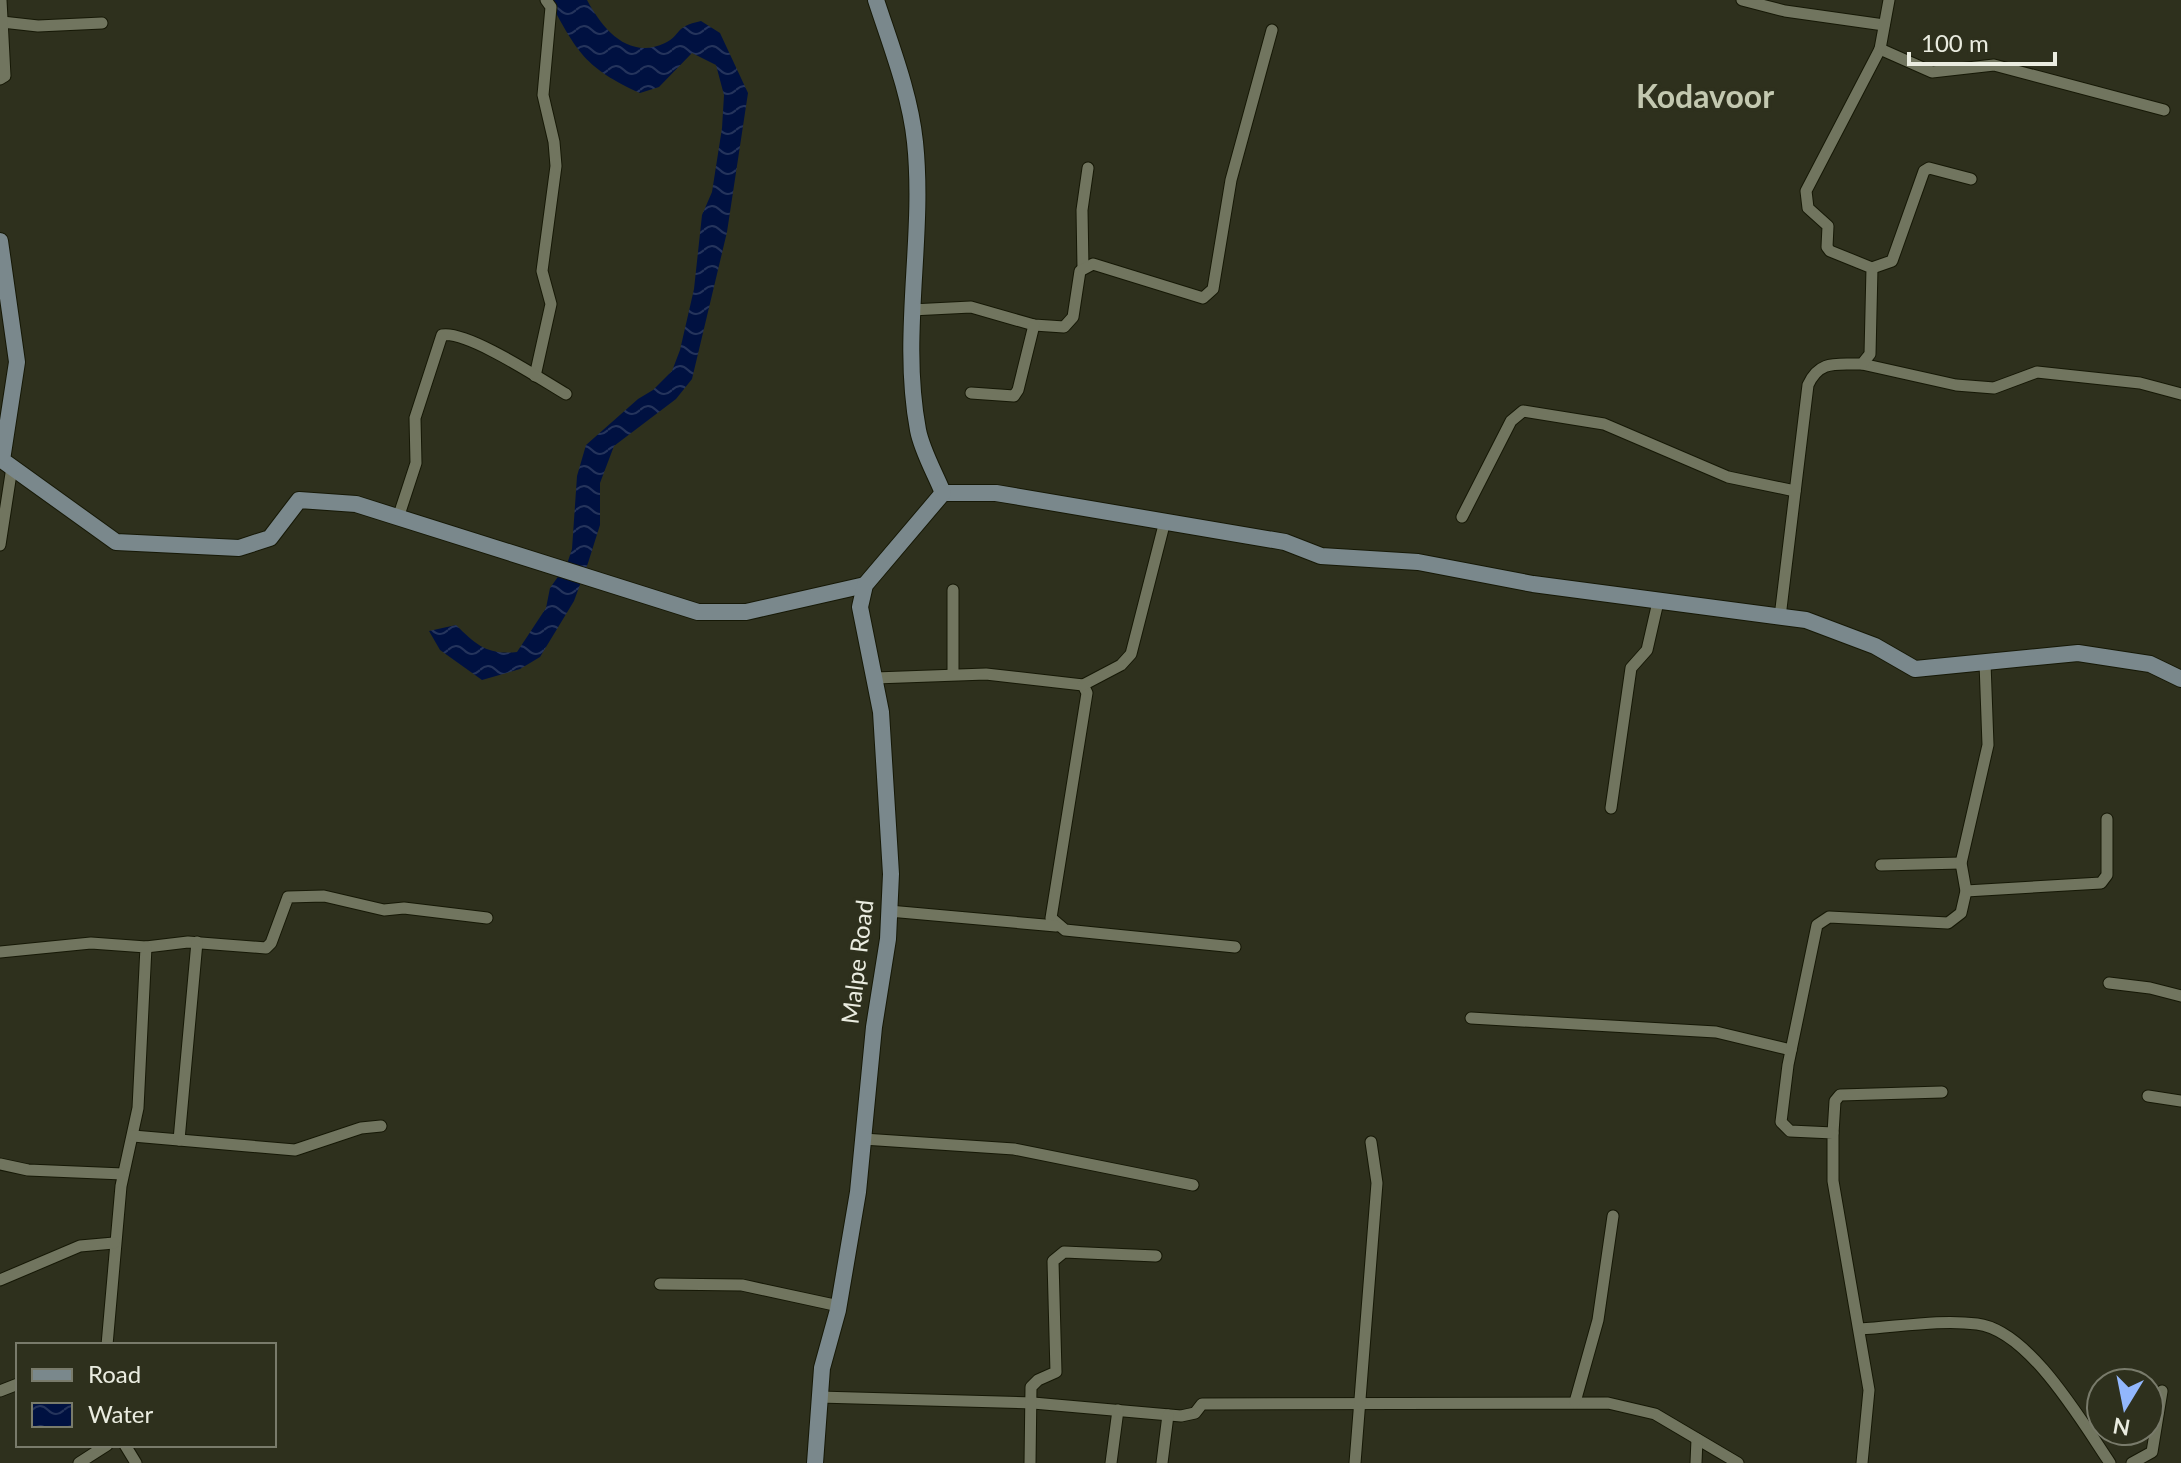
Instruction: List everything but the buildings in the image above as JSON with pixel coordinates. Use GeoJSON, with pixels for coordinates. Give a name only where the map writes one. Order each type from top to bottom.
{"type":"FeatureCollection","features":[{"type":"Feature","properties":{"kind":"street"},"geometry":{"type":"LineString","coordinates":[[0,79],[5,76],[1,0]]}},
{"type":"Feature","properties":{"kind":"street"},"geometry":{"type":"LineString","coordinates":[[535,376],[551,304],[542,271],[556,166],[543,95],[551,7],[546,0]]}},
{"type":"Feature","properties":{"kind":"street"},"geometry":{"type":"LineString","coordinates":[[876,0],[907,99],[915,142],[917,220],[910,342],[919,433],[943,493]]}},
{"type":"Feature","properties":{"kind":"street"},"geometry":{"type":"LineString","coordinates":[[1742,0],[1785,11],[1884,25]]}},
{"type":"Feature","properties":{"kind":"street"},"geometry":{"type":"LineString","coordinates":[[1889,0],[1880,49],[1806,191],[1808,208],[1828,226],[1827,247],[1830,251],[1872,268],[1892,261],[1924,171],[1929,168],[1971,179]]}},
{"type":"Feature","properties":{"kind":"street"},"geometry":{"type":"LineString","coordinates":[[2,22],[38,26],[102,23]]}},
{"type":"Feature","properties":{"kind":"street"},"geometry":{"type":"LineString","coordinates":[[1083,268],[1093,264],[1203,298],[1209,295],[1213,289],[1231,180],[1272,30]]}},
{"type":"Feature","properties":{"kind":"street"},"geometry":{"type":"LineString","coordinates":[[1880,49],[1932,72],[1994,65],[2164,110]]}},
{"type":"Feature","properties":{"kind":"street"},"geometry":{"type":"LineString","coordinates":[[911,310],[971,307],[1034,325],[1055,327],[1069,323],[1083,268],[1082,210],[1088,168]]}},
{"type":"Feature","properties":{"kind":"street"},"geometry":{"type":"LineString","coordinates":[[0,241],[17,362],[2,460],[116,542],[239,548],[270,538],[299,500],[356,504],[593,582],[698,612],[746,612],[865,585],[943,493],[996,493],[1285,542],[1321,556],[1418,562],[1533,584],[1806,620],[1875,646],[1915,669],[2078,653],[2150,664],[2181,679]]}},
{"type":"Feature","properties":{"kind":"street"},"geometry":{"type":"LineString","coordinates":[[1862,364],[1870,354],[1872,268]]}},
{"type":"Feature","properties":{"kind":"street"},"geometry":{"type":"LineString","coordinates":[[971,393],[1014,396],[1034,325]]}},
{"type":"Feature","properties":{"kind":"street"},"geometry":{"type":"LineString","coordinates":[[398,518],[416,463],[415,418],[442,335],[451,334],[496,353],[566,394]]}},
{"type":"Feature","properties":{"kind":"street"},"geometry":{"type":"LineString","coordinates":[[1780,617],[1808,385],[1814,372],[1825,364],[1862,364],[1956,385],[1994,388],[2037,372],[2140,383],[2181,394]]}},
{"type":"Feature","properties":{"kind":"street"},"geometry":{"type":"LineString","coordinates":[[1462,517],[1511,421],[1523,411],[1604,424],[1728,477],[1795,491]]}},
{"type":"Feature","properties":{"kind":"street"},"geometry":{"type":"LineString","coordinates":[[0,545],[12,467]]}},
{"type":"Feature","properties":{"kind":"street"},"geometry":{"type":"LineString","coordinates":[[875,678],[953,673],[1083,685],[1121,665],[1131,654],[1165,521]]}},
{"type":"Feature","properties":{"kind":"street","name":"Malpe Road"},"geometry":{"type":"LineString","coordinates":[[815,1463],[822,1368],[839,1306],[863,1139],[889,911],[891,874],[875,678],[860,607],[865,585]]}},
{"type":"Feature","properties":{"kind":"street"},"geometry":{"type":"LineString","coordinates":[[953,590],[953,673]]}},
{"type":"Feature","properties":{"kind":"street"},"geometry":{"type":"LineString","coordinates":[[1611,808],[1631,668],[1647,650],[1658,602]]}},
{"type":"Feature","properties":{"kind":"street"},"geometry":{"type":"LineString","coordinates":[[1833,1133],[1790,1131],[1781,1122],[1791,1050],[1817,925],[1829,917],[1948,923],[1961,913],[1966,891],[1961,863],[1988,745],[1985,663]]}},
{"type":"Feature","properties":{"kind":"street"},"geometry":{"type":"LineString","coordinates":[[1056,926],[1051,918],[1087,693],[1083,685]]}},
{"type":"Feature","properties":{"kind":"street"},"geometry":{"type":"LineString","coordinates":[[1966,891],[2101,883],[2107,875],[2107,819]]}},
{"type":"Feature","properties":{"kind":"street"},"geometry":{"type":"LineString","coordinates":[[1881,865],[1961,863]]}},
{"type":"Feature","properties":{"kind":"street"},"geometry":{"type":"LineString","coordinates":[[0,952],[91,943],[146,947],[197,942],[257,950],[271,943],[288,897],[294,895],[324,896],[384,910],[404,908],[487,918]]}},
{"type":"Feature","properties":{"kind":"street"},"geometry":{"type":"LineString","coordinates":[[889,911],[1235,947]]}},
{"type":"Feature","properties":{"kind":"street"},"geometry":{"type":"LineString","coordinates":[[179,1140],[197,942]]}},
{"type":"Feature","properties":{"kind":"street"},"geometry":{"type":"LineString","coordinates":[[107,1343],[114,1243],[123,1174],[139,1094],[146,947]]}},
{"type":"Feature","properties":{"kind":"street"},"geometry":{"type":"LineString","coordinates":[[2109,983],[2181,996]]}},
{"type":"Feature","properties":{"kind":"street"},"geometry":{"type":"LineString","coordinates":[[1471,1018],[1716,1032],[1791,1050]]}},
{"type":"Feature","properties":{"kind":"street"},"geometry":{"type":"LineString","coordinates":[[1862,1463],[1870,1402],[1833,1181],[1835,1101],[1840,1095],[1942,1092]]}},
{"type":"Feature","properties":{"kind":"street"},"geometry":{"type":"LineString","coordinates":[[2148,1096],[2181,1101]]}},
{"type":"Feature","properties":{"kind":"street"},"geometry":{"type":"LineString","coordinates":[[133,1136],[305,1149],[361,1128],[381,1126]]}},
{"type":"Feature","properties":{"kind":"street"},"geometry":{"type":"LineString","coordinates":[[863,1139],[1014,1149],[1193,1185]]}},
{"type":"Feature","properties":{"kind":"street"},"geometry":{"type":"LineString","coordinates":[[1355,1463],[1377,1183],[1371,1142]]}},
{"type":"Feature","properties":{"kind":"street"},"geometry":{"type":"LineString","coordinates":[[0,1164],[28,1170],[123,1174]]}},
{"type":"Feature","properties":{"kind":"street"},"geometry":{"type":"LineString","coordinates":[[1575,1402],[1598,1320],[1613,1216]]}},
{"type":"Feature","properties":{"kind":"street"},"geometry":{"type":"LineString","coordinates":[[0,1280],[80,1246],[114,1243]]}},
{"type":"Feature","properties":{"kind":"street"},"geometry":{"type":"LineString","coordinates":[[1030,1463],[1034,1383],[1056,1372],[1053,1261],[1064,1252],[1156,1256]]}},
{"type":"Feature","properties":{"kind":"street"},"geometry":{"type":"LineString","coordinates":[[660,1284],[742,1285],[839,1306]]}},
{"type":"Feature","properties":{"kind":"street"},"geometry":{"type":"LineString","coordinates":[[1860,1329],[1978,1324],[2001,1331],[2020,1344],[2073,1409],[2110,1463]]}},
{"type":"Feature","properties":{"kind":"street"},"geometry":{"type":"LineString","coordinates":[[819,1397],[1033,1403],[1168,1415],[1195,1413],[1202,1404],[1361,1401],[1608,1403],[1655,1414],[1738,1463]]}},
{"type":"Feature","properties":{"kind":"street"},"geometry":{"type":"LineString","coordinates":[[1111,1463],[1118,1410]]}},
{"type":"Feature","properties":{"kind":"street"},"geometry":{"type":"LineString","coordinates":[[1162,1463],[1168,1415]]}},
{"type":"Feature","properties":{"kind":"street"},"geometry":{"type":"LineString","coordinates":[[1696,1463],[1697,1439]]}},
{"type":"Feature","properties":{"kind":"street"},"geometry":{"type":"LineString","coordinates":[[79,1463],[104,1447]]}},
{"type":"Feature","properties":{"kind":"street"},"geometry":{"type":"LineString","coordinates":[[2132,1463],[2152,1452],[2153,1447]]}},
{"type":"Feature","properties":{"kind":"water"},"geometry":{"type":"Polygon","coordinates":[[[549,0],[587,0],[609,31],[618,39],[640,48],[665,43],[682,28],[701,21],[720,33],[748,93],[727,232],[692,379],[676,399],[614,446],[600,483],[600,525],[588,563],[574,601],[540,657],[520,669],[482,680],[440,650],[429,631],[456,625],[484,648],[517,652],[546,608],[550,588],[567,564],[572,549],[577,476],[586,445],[672,371],[680,350],[694,289],[702,215],[712,192],[722,128],[724,95],[716,65],[692,53],[659,87],[640,93],[607,75],[584,57],[549,0]]]}},
{"type":"Feature","properties":{"kind":"district","name":"Kodavoor"},"geometry":{"type":"Point","coordinates":[1705,97]}}]}
